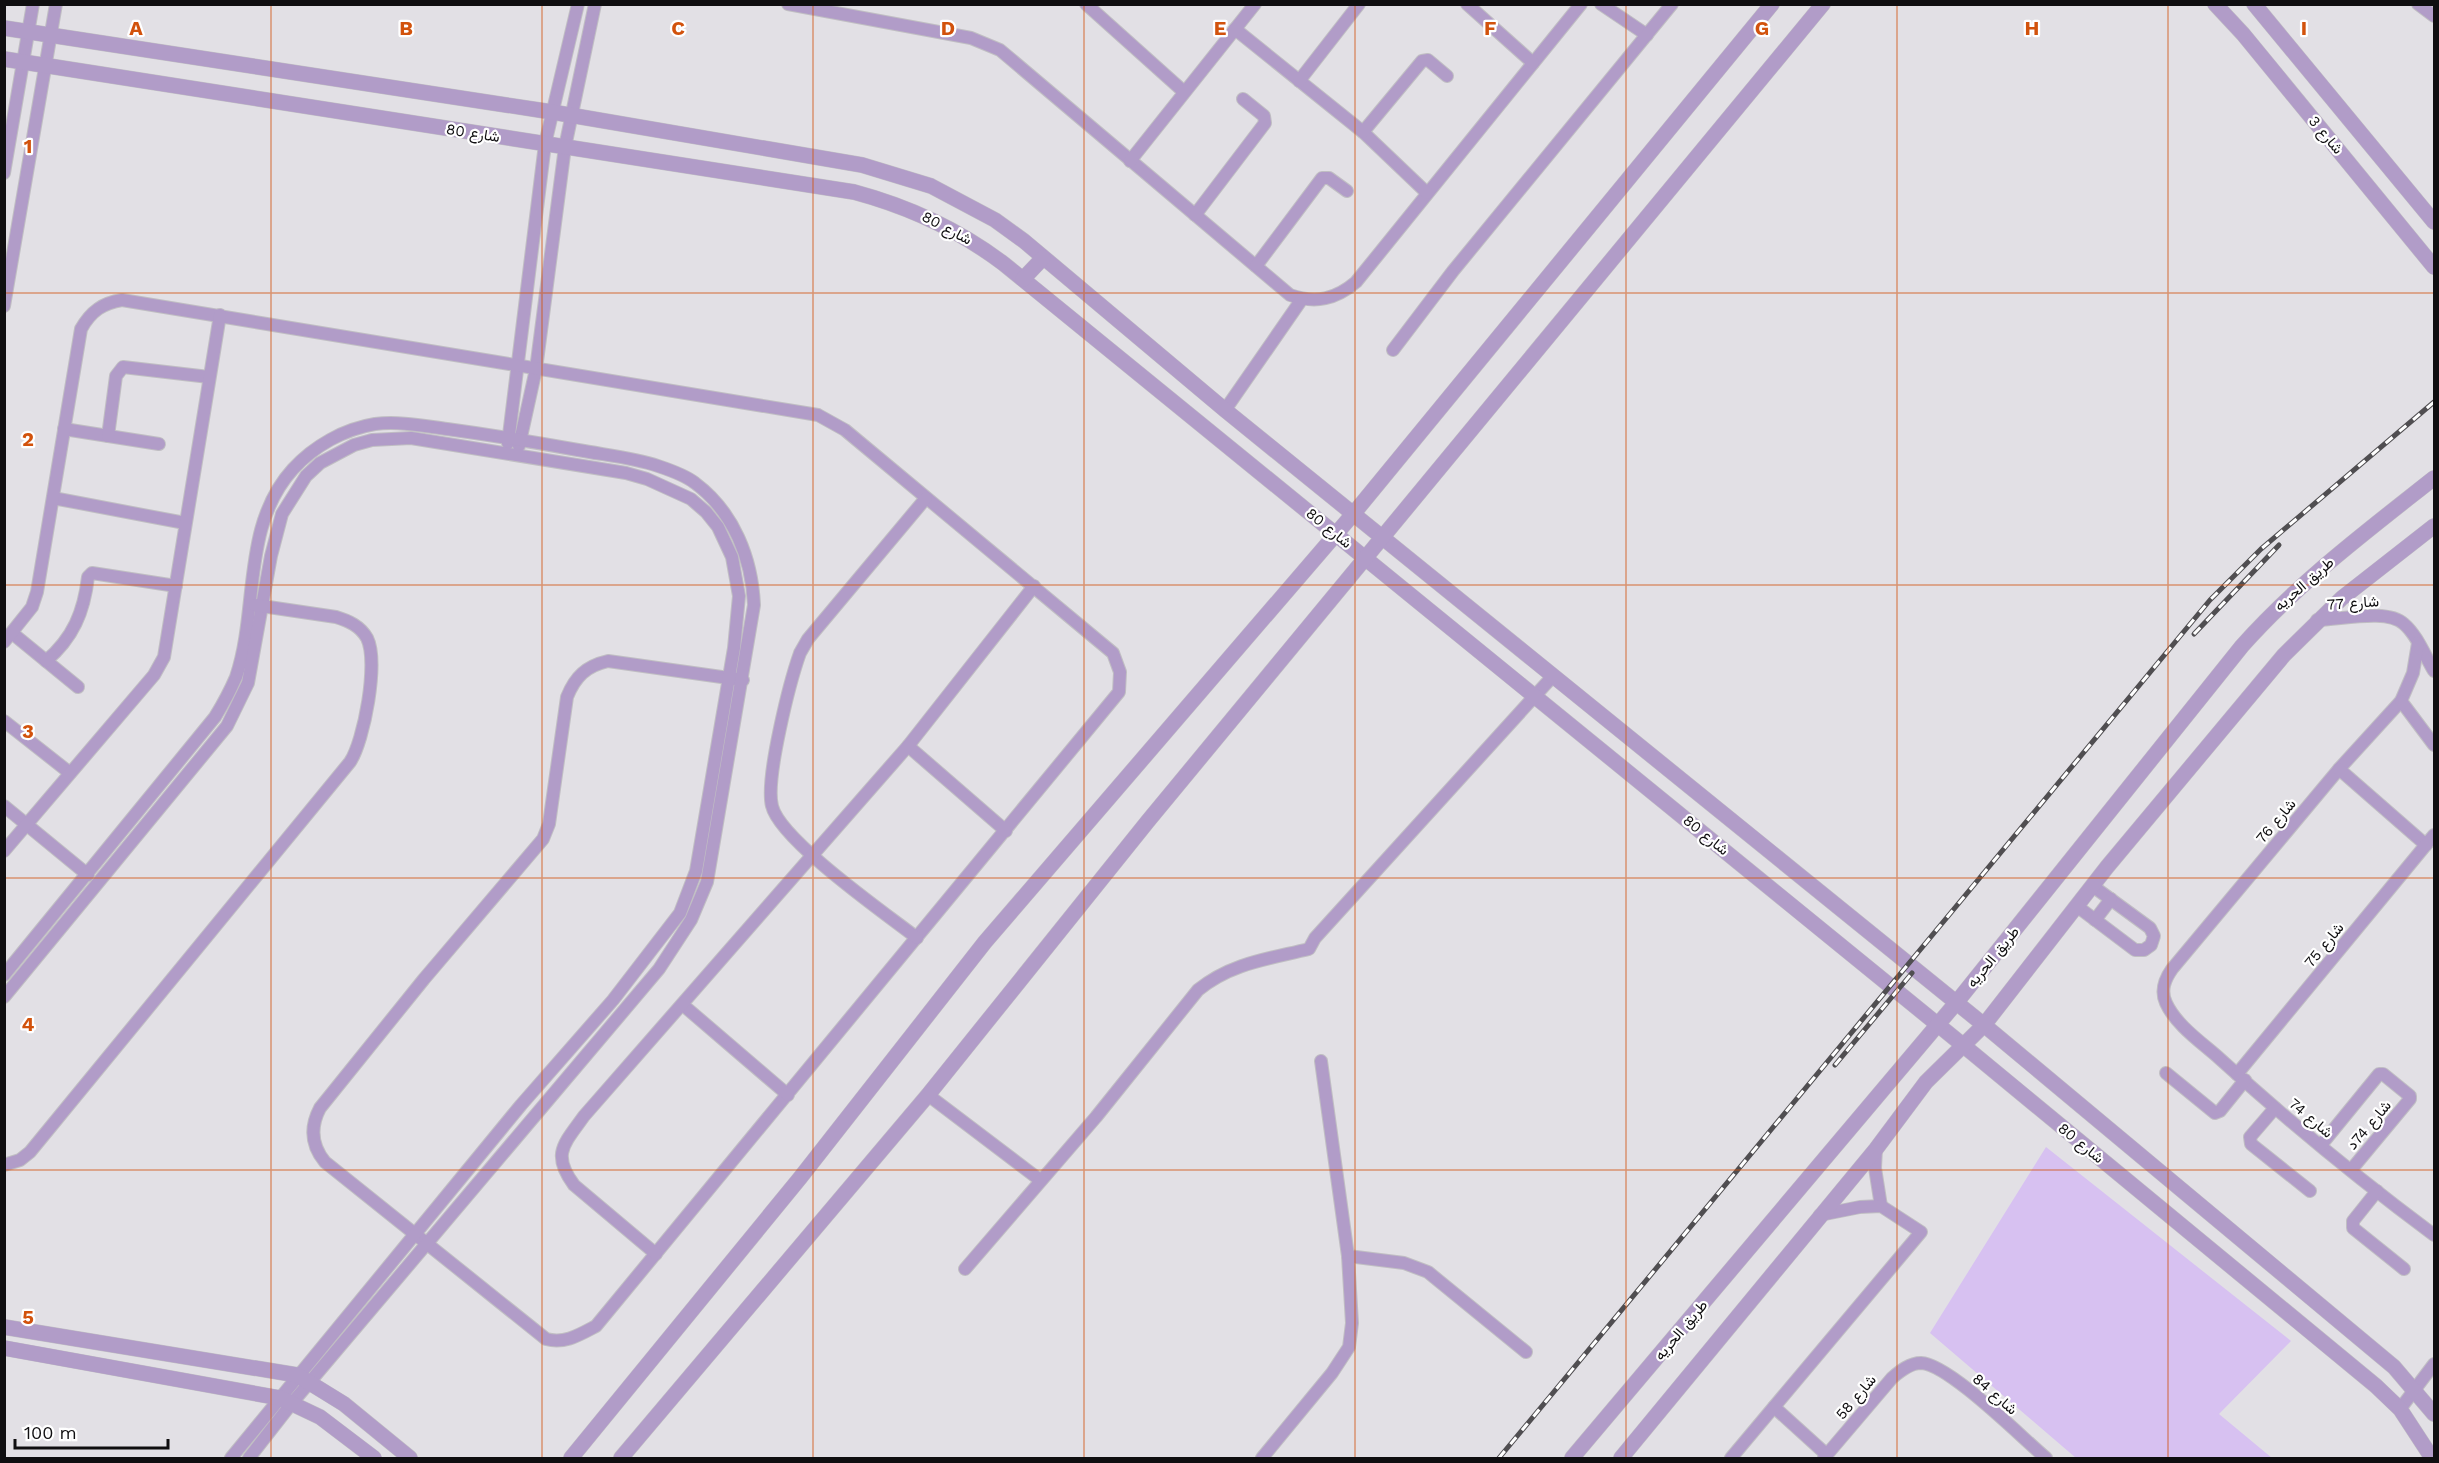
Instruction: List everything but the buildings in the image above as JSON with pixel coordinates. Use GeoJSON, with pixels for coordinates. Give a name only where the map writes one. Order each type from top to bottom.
{"type":"FeatureCollection","features":[{"type":"Feature","properties":{"kind":"street"},"geometry":{"type":"LineString","coordinates":[[4,173],[33,4]]}},
{"type":"Feature","properties":{"kind":"street"},"geometry":{"type":"LineString","coordinates":[[4,306],[56,4]]}},
{"type":"Feature","properties":{"kind":"street"},"geometry":{"type":"LineString","coordinates":[[515,438],[519,365],[545,144],[578,4]]}},
{"type":"Feature","properties":{"kind":"street"},"geometry":{"type":"LineString","coordinates":[[512,454],[536,369],[565,147],[595,4]]}},
{"type":"Feature","properties":{"kind":"street"},"geometry":{"type":"LineString","coordinates":[[788,4],[842,9],[971,38],[993,46],[1290,295],[1317,301],[1345,291],[1356,282],[1581,4]]}},
{"type":"Feature","properties":{"kind":"street"},"geometry":{"type":"LineString","coordinates":[[1086,4],[1184,91]]}},
{"type":"Feature","properties":{"kind":"street"},"geometry":{"type":"LineString","coordinates":[[1130,161],[1255,4]]}},
{"type":"Feature","properties":{"kind":"street"},"geometry":{"type":"LineString","coordinates":[[1299,81],[1359,4]]}},
{"type":"Feature","properties":{"kind":"street"},"geometry":{"type":"LineString","coordinates":[[1467,4],[1533,63]]}},
{"type":"Feature","properties":{"kind":"street"},"geometry":{"type":"LineString","coordinates":[[1601,4],[1647,35]]}},
{"type":"Feature","properties":{"kind":"street"},"geometry":{"type":"LineString","coordinates":[[1393,350],[1453,271],[1672,4]]}},
{"type":"Feature","properties":{"kind":"street"},"geometry":{"type":"LineString","coordinates":[[570,1458],[800,1178],[986,942],[1354,513],[1772,4]]}},
{"type":"Feature","properties":{"kind":"street"},"geometry":{"type":"LineString","coordinates":[[621,1458],[928,1095],[1155,813],[1823,4]]}},
{"type":"Feature","properties":{"kind":"street","name":"شارع 3"},"geometry":{"type":"LineString","coordinates":[[2215,4],[2243,34],[2434,267]]}},
{"type":"Feature","properties":{"kind":"street","name":"شارع 3"},"geometry":{"type":"LineString","coordinates":[[2254,4],[2434,222]]}},
{"type":"Feature","properties":{"kind":"street"},"geometry":{"type":"LineString","coordinates":[[2418,4],[2434,16]]}},
{"type":"Feature","properties":{"kind":"street","name":"شارع 80"},"geometry":{"type":"LineString","coordinates":[[4,28],[552,112],[570,117],[862,165],[897,174],[964,202],[995,220],[1043,258],[1225,410],[1983,1025],[2374,1350],[2415,1388],[2434,1414]]}},
{"type":"Feature","properties":{"kind":"street"},"geometry":{"type":"LineString","coordinates":[[1236,29],[1362,132],[1427,193]]}},
{"type":"Feature","properties":{"kind":"street","name":"شارع 80"},"geometry":{"type":"LineString","coordinates":[[4,59],[854,192],[886,201],[948,226],[977,244],[1023,279],[1367,558],[2376,1386],[2400,1409],[2432,1458]]}},
{"type":"Feature","properties":{"kind":"street"},"geometry":{"type":"LineString","coordinates":[[1362,132],[1422,61],[1428,60],[1448,76]]}},
{"type":"Feature","properties":{"kind":"street"},"geometry":{"type":"LineString","coordinates":[[1195,215],[1264,123],[1264,116],[1243,99]]}},
{"type":"Feature","properties":{"kind":"street"},"geometry":{"type":"LineString","coordinates":[[1256,266],[1322,178],[1329,178],[1347,191]]}},
{"type":"Feature","properties":{"kind":"street"},"geometry":{"type":"LineString","coordinates":[[1023,279],[1043,258]]}},
{"type":"Feature","properties":{"kind":"street"},"geometry":{"type":"LineString","coordinates":[[1225,410],[1302,299]]}},
{"type":"Feature","properties":{"kind":"street"},"geometry":{"type":"LineString","coordinates":[[78,687],[46,661],[8,637],[32,607],[37,592],[81,328],[93,311],[102,305],[122,300],[818,415],[845,430],[1113,653],[1121,683],[1119,692],[596,1326],[569,1340],[556,1341],[546,1339],[427,1245],[318,1153],[312,1132],[314,1120],[320,1108],[424,979],[543,839],[549,824],[567,697],[573,682],[582,672],[595,664],[608,661],[743,680]]}},
{"type":"Feature","properties":{"kind":"street"},"geometry":{"type":"LineString","coordinates":[[4,851],[159,666],[166,647],[220,315]]}},
{"type":"Feature","properties":{"kind":"street"},"geometry":{"type":"LineString","coordinates":[[108,436],[116,376],[123,367],[209,377]]}},
{"type":"Feature","properties":{"kind":"street"},"geometry":{"type":"LineString","coordinates":[[4,975],[215,717],[236,675],[259,537],[269,506],[293,470],[312,452],[334,437],[358,428],[393,423],[515,438],[657,465],[694,482],[709,496],[731,524],[743,545],[751,570],[754,605],[707,882],[691,920],[659,969],[427,1245],[304,1378]]}},
{"type":"Feature","properties":{"kind":"street"},"geometry":{"type":"LineString","coordinates":[[64,429],[159,444]]}},
{"type":"Feature","properties":{"kind":"street"},"geometry":{"type":"LineString","coordinates":[[4,997],[227,726],[248,683],[278,528],[289,500],[306,476],[336,452],[363,442],[391,438],[512,454],[647,479],[691,499],[706,512],[725,540],[739,596],[729,678],[696,871],[680,913],[613,1000],[521,1105],[415,1235],[286,1400],[231,1458]]}},
{"type":"Feature","properties":{"kind":"street","name":"طريق الحريه"},"geometry":{"type":"LineString","coordinates":[[1572,1458],[1938,1025],[2208,686],[2274,609],[2318,570],[2434,478]]}},
{"type":"Feature","properties":{"kind":"street"},"geometry":{"type":"LineString","coordinates":[[53,498],[185,523]]}},
{"type":"Feature","properties":{"kind":"street"},"geometry":{"type":"LineString","coordinates":[[917,938],[811,855],[777,819],[770,794],[795,666],[808,639],[926,498]]}},
{"type":"Feature","properties":{"kind":"street"},"geometry":{"type":"LineString","coordinates":[[1621,1458],[1819,1215],[1876,1149],[1926,1082],[1983,1025],[2250,695],[2317,620],[2434,526]]}},
{"type":"Feature","properties":{"kind":"street"},"geometry":{"type":"LineString","coordinates":[[46,661],[61,648],[72,633],[80,616],[88,577],[92,573],[176,586]]}},
{"type":"Feature","properties":{"kind":"street"},"geometry":{"type":"LineString","coordinates":[[656,1254],[574,1185],[564,1171],[560,1157],[565,1143],[584,1116],[908,746],[1034,586]]}},
{"type":"Feature","properties":{"kind":"street"},"geometry":{"type":"LineString","coordinates":[[4,1165],[20,1160],[30,1152],[355,754],[362,734],[371,663],[367,639],[349,621],[249,604]]}},
{"type":"Feature","properties":{"kind":"street","name":"شارع 77"},"geometry":{"type":"LineString","coordinates":[[2317,620],[2389,615],[2406,625],[2434,671]]}},
{"type":"Feature","properties":{"kind":"street","name":"شارع 76"},"geometry":{"type":"LineString","coordinates":[[2175,1017],[2165,1001],[2163,990],[2165,978],[2339,769],[2401,701],[2413,673],[2418,643]]}},
{"type":"Feature","properties":{"kind":"street"},"geometry":{"type":"LineString","coordinates":[[965,1269],[1096,1117],[1198,990],[1216,975],[1236,967],[1309,949],[1553,676]]}},
{"type":"Feature","properties":{"kind":"street"},"geometry":{"type":"LineString","coordinates":[[2401,701],[2434,745]]}},
{"type":"Feature","properties":{"kind":"street"},"geometry":{"type":"LineString","coordinates":[[4,721],[70,773]]}},
{"type":"Feature","properties":{"kind":"street"},"geometry":{"type":"LineString","coordinates":[[1605,753],[1623,733]]}},
{"type":"Feature","properties":{"kind":"street"},"geometry":{"type":"LineString","coordinates":[[908,746],[1006,831]]}},
{"type":"Feature","properties":{"kind":"street"},"geometry":{"type":"LineString","coordinates":[[2339,769],[2426,845]]}},
{"type":"Feature","properties":{"kind":"street"},"geometry":{"type":"LineString","coordinates":[[4,806],[88,875]]}},
{"type":"Feature","properties":{"kind":"street","name":"شارع 75"},"geometry":{"type":"LineString","coordinates":[[2166,1073],[2215,1113],[2220,1112],[2241,1077],[2434,835]]}},
{"type":"Feature","properties":{"kind":"street"},"geometry":{"type":"LineString","coordinates":[[2078,907],[2135,950],[2144,950],[2151,945],[2154,936],[2150,928],[2094,887]]}},
{"type":"Feature","properties":{"kind":"street"},"geometry":{"type":"LineString","coordinates":[[2096,920],[2111,899]]}},
{"type":"Feature","properties":{"kind":"street"},"geometry":{"type":"LineString","coordinates":[[683,1005],[788,1095]]}},
{"type":"Feature","properties":{"kind":"street","name":"شارع 74"},"geometry":{"type":"LineString","coordinates":[[2175,1017],[2275,1108],[2376,1191],[2434,1235]]}},
{"type":"Feature","properties":{"kind":"street"},"geometry":{"type":"LineString","coordinates":[[1262,1458],[1332,1373],[1349,1347],[1352,1323],[1348,1256],[1321,1061]]}},
{"type":"Feature","properties":{"kind":"street","name":"شارع 74د"},"geometry":{"type":"LineString","coordinates":[[2321,1145],[2379,1074],[2383,1074],[2411,1098],[2351,1170]]}},
{"type":"Feature","properties":{"kind":"street"},"geometry":{"type":"LineString","coordinates":[[928,1095],[1040,1180]]}},
{"type":"Feature","properties":{"kind":"street"},"geometry":{"type":"LineString","coordinates":[[2275,1108],[2250,1137],[2250,1142],[2310,1191]]}},
{"type":"Feature","properties":{"kind":"street"},"geometry":{"type":"LineString","coordinates":[[1876,1149],[1876,1177],[1881,1206]]}},
{"type":"Feature","properties":{"kind":"street"},"geometry":{"type":"LineString","coordinates":[[2376,1191],[2353,1221],[2353,1228],[2404,1269]]}},
{"type":"Feature","properties":{"kind":"street"},"geometry":{"type":"LineString","coordinates":[[1731,1458],[1922,1232],[1881,1206],[1849,1208],[1819,1215]]}},
{"type":"Feature","properties":{"kind":"street"},"geometry":{"type":"LineString","coordinates":[[1348,1256],[1404,1263],[1428,1272],[1526,1352]]}},
{"type":"Feature","properties":{"kind":"street"},"geometry":{"type":"LineString","coordinates":[[4,1327],[304,1378],[344,1404],[410,1458]]}},
{"type":"Feature","properties":{"kind":"street"},"geometry":{"type":"LineString","coordinates":[[4,1348],[286,1400],[320,1417],[374,1458]]}},
{"type":"Feature","properties":{"kind":"street","name":"شارع 58"},"geometry":{"type":"LineString","coordinates":[[1826,1456],[1892,1378],[1901,1370],[1918,1363]]}},
{"type":"Feature","properties":{"kind":"street","name":"شارع 84"},"geometry":{"type":"LineString","coordinates":[[1918,1363],[1944,1371],[2046,1458]]}},
{"type":"Feature","properties":{"kind":"street"},"geometry":{"type":"LineString","coordinates":[[2400,1409],[2434,1364]]}},
{"type":"Feature","properties":{"kind":"street"},"geometry":{"type":"LineString","coordinates":[[249,1458],[286,1400]]}},
{"type":"Feature","properties":{"kind":"street"},"geometry":{"type":"LineString","coordinates":[[1774,1407],[1826,1456]]}},
{"type":"Feature","properties":{"kind":"shaded area"},"geometry":{"type":"Polygon","coordinates":[[[2046,1147],[2291,1341],[2219,1414],[2272,1458],[2076,1458],[1930,1333],[2046,1147]]]}},
{"type":"Feature","properties":{"kind":"railway"},"geometry":{"type":"LineString","coordinates":[[1499,1458],[2210,600],[2261,549],[2434,402]]}},
{"type":"Feature","properties":{"kind":"railway"},"geometry":{"type":"LineString","coordinates":[[2194,634],[2279,545]]}},
{"type":"Feature","properties":{"kind":"railway"},"geometry":{"type":"LineString","coordinates":[[1835,1065],[1912,973]]}}]}
